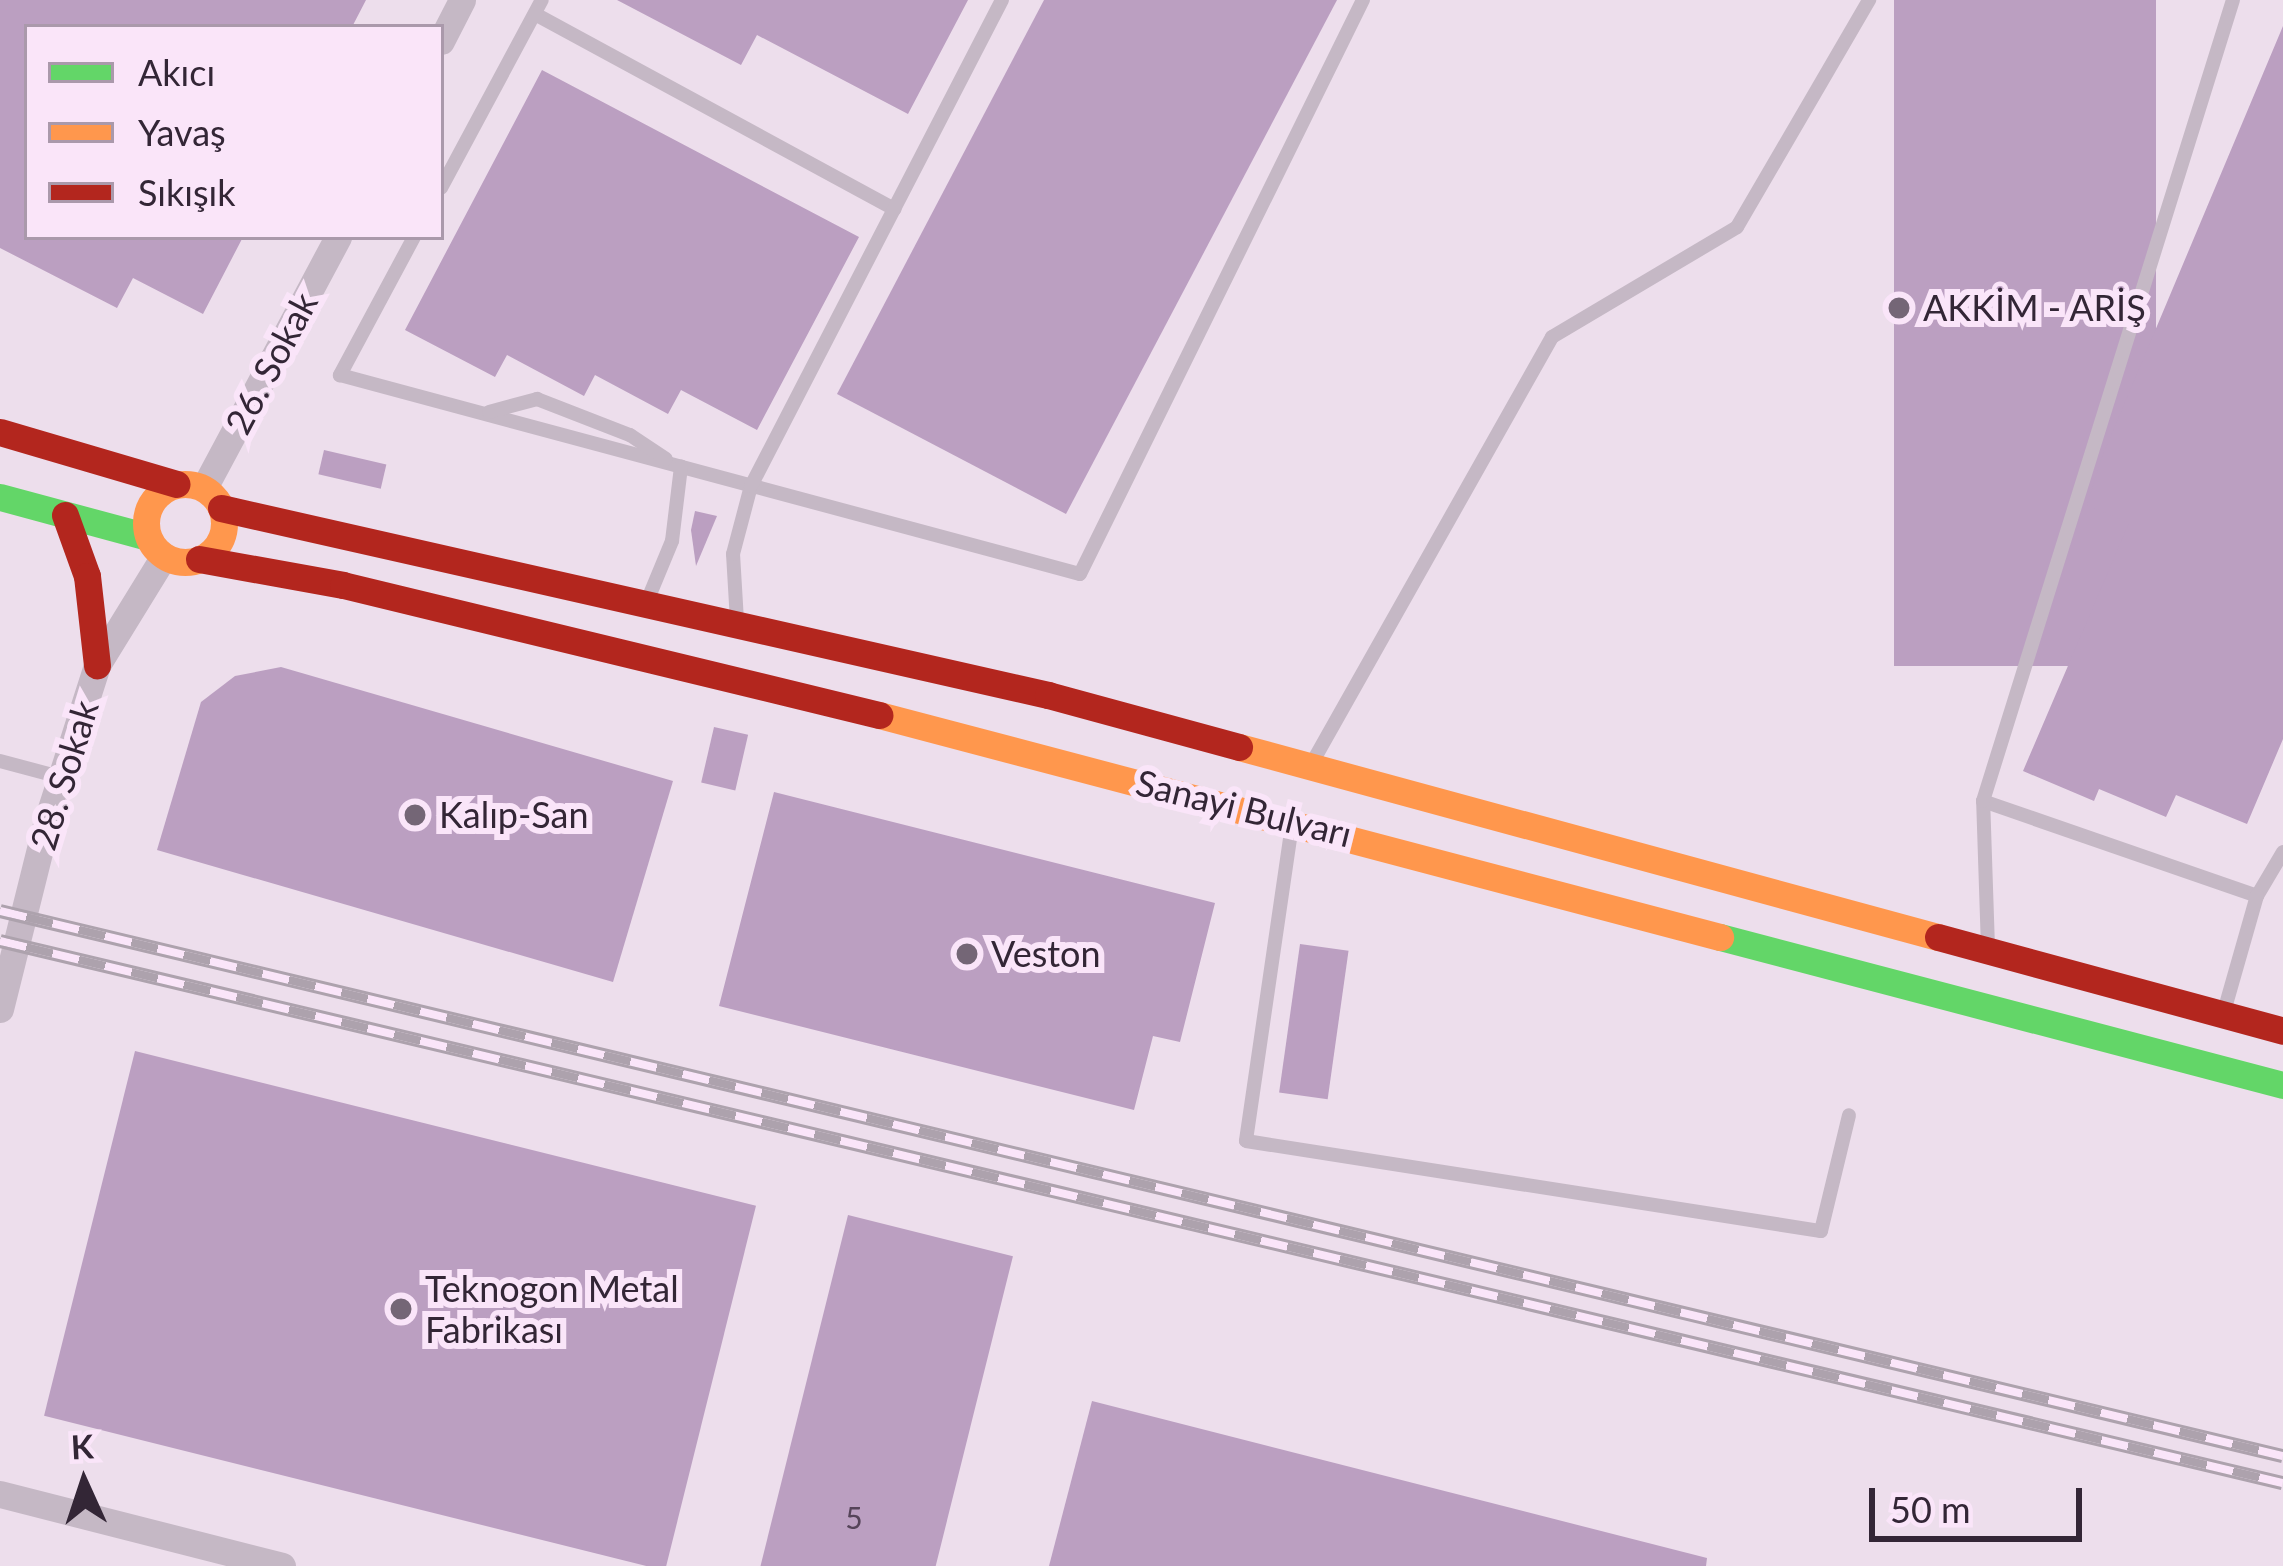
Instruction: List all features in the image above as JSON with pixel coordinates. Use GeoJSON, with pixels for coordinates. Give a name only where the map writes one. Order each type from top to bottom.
{"type":"FeatureCollection","features":[{"type":"Feature","properties":{"kind":"main road","name":"Sanayi Bulvarı"},"geometry":{"type":"LineString","coordinates":[[0,432],[200,494],[1048,695],[2283,1030]]}},
{"type":"Feature","properties":{"kind":"main road"},"geometry":{"type":"LineString","coordinates":[[156,547],[147,511],[200,494],[218,544],[200,559]]}},
{"type":"Feature","properties":{"kind":"main road"},"geometry":{"type":"LineString","coordinates":[[0,496],[156,547]]}},
{"type":"Feature","properties":{"kind":"main road"},"geometry":{"type":"LineString","coordinates":[[65,515],[87,576],[97,665]]}},
{"type":"Feature","properties":{"kind":"main road","name":"Sanayi Bulvarı"},"geometry":{"type":"LineString","coordinates":[[156,547],[366,590],[1292,820],[2283,1084]]}},
{"type":"Feature","properties":{"kind":"street"},"geometry":{"type":"LineString","coordinates":[[444,35],[462,0]]}},
{"type":"Feature","properties":{"kind":"street","name":"26. Sokak"},"geometry":{"type":"LineString","coordinates":[[200,494],[336,240]]}},
{"type":"Feature","properties":{"kind":"street","name":"28. Sokak"},"geometry":{"type":"LineString","coordinates":[[0,1009],[97,665],[156,547]]}},
{"type":"Feature","properties":{"kind":"street"},"geometry":{"type":"LineString","coordinates":[[0,1495],[282,1566]]}},
{"type":"Feature","properties":{"kind":"lane"},"geometry":{"type":"LineString","coordinates":[[737,624],[734,554],[751,486],[1002,0]]}},
{"type":"Feature","properties":{"kind":"lane"},"geometry":{"type":"LineString","coordinates":[[412,240],[340,375],[1080,574],[1363,0]]}},
{"type":"Feature","properties":{"kind":"lane"},"geometry":{"type":"LineString","coordinates":[[1310,767],[1552,337],[1737,226],[1869,0]]}},
{"type":"Feature","properties":{"kind":"lane"},"geometry":{"type":"LineString","coordinates":[[1988,953],[1983,801],[2233,0]]}},
{"type":"Feature","properties":{"kind":"lane"},"geometry":{"type":"LineString","coordinates":[[444,182],[538,7],[894,209]]}},
{"type":"Feature","properties":{"kind":"lane"},"geometry":{"type":"LineString","coordinates":[[484,413],[537,399],[650,444],[676,465]]}},
{"type":"Feature","properties":{"kind":"lane"},"geometry":{"type":"LineString","coordinates":[[645,603],[672,541],[676,465]]}},
{"type":"Feature","properties":{"kind":"lane"},"geometry":{"type":"LineString","coordinates":[[0,761],[64,778]]}},
{"type":"Feature","properties":{"kind":"lane"},"geometry":{"type":"LineString","coordinates":[[1983,801],[2257,896]]}},
{"type":"Feature","properties":{"kind":"lane"},"geometry":{"type":"LineString","coordinates":[[1292,820],[1246,1141],[1821,1232],[1849,1115]]}},
{"type":"Feature","properties":{"kind":"lane"},"geometry":{"type":"LineString","coordinates":[[2223,1015],[2257,896],[2283,852]]}},
{"type":"Feature","properties":{"kind":"building"},"geometry":{"type":"Polygon","coordinates":[[[0,0],[366,0],[354,24],[24,24],[24,240],[241,240],[203,314],[133,278],[117,308],[0,248],[0,0]]]}},
{"type":"Feature","properties":{"kind":"building"},"geometry":{"type":"Polygon","coordinates":[[[617,0],[968,0],[908,114],[757,35],[741,65],[617,0]]]}},
{"type":"Feature","properties":{"kind":"building"},"geometry":{"type":"Polygon","coordinates":[[[1044,0],[1337,0],[1066,514],[837,394],[1044,0]]]}},
{"type":"Feature","properties":{"kind":"building"},"geometry":{"type":"Polygon","coordinates":[[[1894,0],[2156,0],[2156,666],[1894,666],[1894,0]]]}},
{"type":"Feature","properties":{"kind":"building"},"geometry":{"type":"Polygon","coordinates":[[[2283,26],[2283,739],[2247,824],[2176,795],[2166,817],[2099,789],[2094,801],[2023,771],[2129,523],[2087,505],[2102,457],[2283,26]]]}},
{"type":"Feature","properties":{"kind":"building"},"geometry":{"type":"Polygon","coordinates":[[[542,70],[859,237],[757,430],[681,390],[668,414],[595,375],[584,396],[507,355],[495,377],[405,330],[542,70]]]}},
{"type":"Feature","properties":{"kind":"building"},"geometry":{"type":"Polygon","coordinates":[[[324,450],[386,464],[381,489],[318,474],[324,450]]]}},
{"type":"Feature","properties":{"kind":"building"},"geometry":{"type":"Polygon","coordinates":[[[695,511],[717,516],[696,566],[691,530],[695,511]]]}},
{"type":"Feature","properties":{"kind":"building","name":"Kalıp-San"},"geometry":{"type":"Polygon","coordinates":[[[281,667],[673,781],[613,982],[157,850],[201,702],[235,676],[281,667]]]}},
{"type":"Feature","properties":{"kind":"building"},"geometry":{"type":"Polygon","coordinates":[[[714,727],[748,735],[735,790],[701,783],[714,727]]]}},
{"type":"Feature","properties":{"kind":"building","name":"Veston"},"geometry":{"type":"Polygon","coordinates":[[[774,792],[1215,903],[1180,1042],[1153,1036],[1134,1110],[719,1006],[774,792]]]}},
{"type":"Feature","properties":{"kind":"building"},"geometry":{"type":"Polygon","coordinates":[[[1300,944],[1349,951],[1328,1099],[1279,1093],[1300,944]]]}},
{"type":"Feature","properties":{"kind":"building","name":"Teknogon Metal Fabrikası"},"geometry":{"type":"Polygon","coordinates":[[[135,1051],[756,1206],[666,1566],[646,1566],[44,1416],[135,1051]]]}},
{"type":"Feature","properties":{"kind":"building"},"geometry":{"type":"Polygon","coordinates":[[[848,1215],[1013,1256],[936,1566],[760,1566],[848,1215]]]}},
{"type":"Feature","properties":{"kind":"building"},"geometry":{"type":"Polygon","coordinates":[[[1092,1401],[1707,1558],[1706,1566],[1049,1566],[1092,1401]]]}},
{"type":"Feature","properties":{"kind":"railway"},"geometry":{"type":"LineString","coordinates":[[0,911],[2283,1456]]}},
{"type":"Feature","properties":{"kind":"railway"},"geometry":{"type":"LineString","coordinates":[[0,941],[2283,1483]]}},
{"type":"Feature","properties":{"kind":"traffic: fast"},"geometry":{"type":"LineString","coordinates":[[0,497],[148,537]]}},
{"type":"Feature","properties":{"kind":"traffic: fast"},"geometry":{"type":"LineString","coordinates":[[1720,937],[2283,1085]]}},
{"type":"Feature","properties":{"kind":"traffic: slow"},"geometry":{"type":"LineString","coordinates":[[185,484],[213,495],[224,523],[213,551],[185,562],[157,551],[146,523],[157,495],[185,484]]}},
{"type":"Feature","properties":{"kind":"traffic: slow"},"geometry":{"type":"LineString","coordinates":[[879,715],[1720,937]]}},
{"type":"Feature","properties":{"kind":"traffic: slow"},"geometry":{"type":"LineString","coordinates":[[1239,747],[1938,937]]}},
{"type":"Feature","properties":{"kind":"traffic: jam"},"geometry":{"type":"LineString","coordinates":[[0,432],[177,484]]}},
{"type":"Feature","properties":{"kind":"traffic: jam"},"geometry":{"type":"LineString","coordinates":[[221,508],[1048,695],[1239,747]]}},
{"type":"Feature","properties":{"kind":"traffic: jam"},"geometry":{"type":"LineString","coordinates":[[65,515],[87,576],[97,665]]}},
{"type":"Feature","properties":{"kind":"traffic: jam"},"geometry":{"type":"LineString","coordinates":[[199,559],[343,585],[879,715]]}},
{"type":"Feature","properties":{"kind":"traffic: jam"},"geometry":{"type":"LineString","coordinates":[[1938,937],[2283,1031]]}},
{"type":"Feature","properties":{"kind":"place","name":"AKKİM - ARİŞ"},"geometry":{"type":"Point","coordinates":[1899,308]}},
{"type":"Feature","properties":{"kind":"place","name":"Kalıp-San"},"geometry":{"type":"Point","coordinates":[415,815]}},
{"type":"Feature","properties":{"kind":"place","name":"Veston"},"geometry":{"type":"Point","coordinates":[967,954]}},
{"type":"Feature","properties":{"kind":"place","name":"Teknogon Metal Fabrikası"},"geometry":{"type":"Point","coordinates":[401,1309]}}]}
